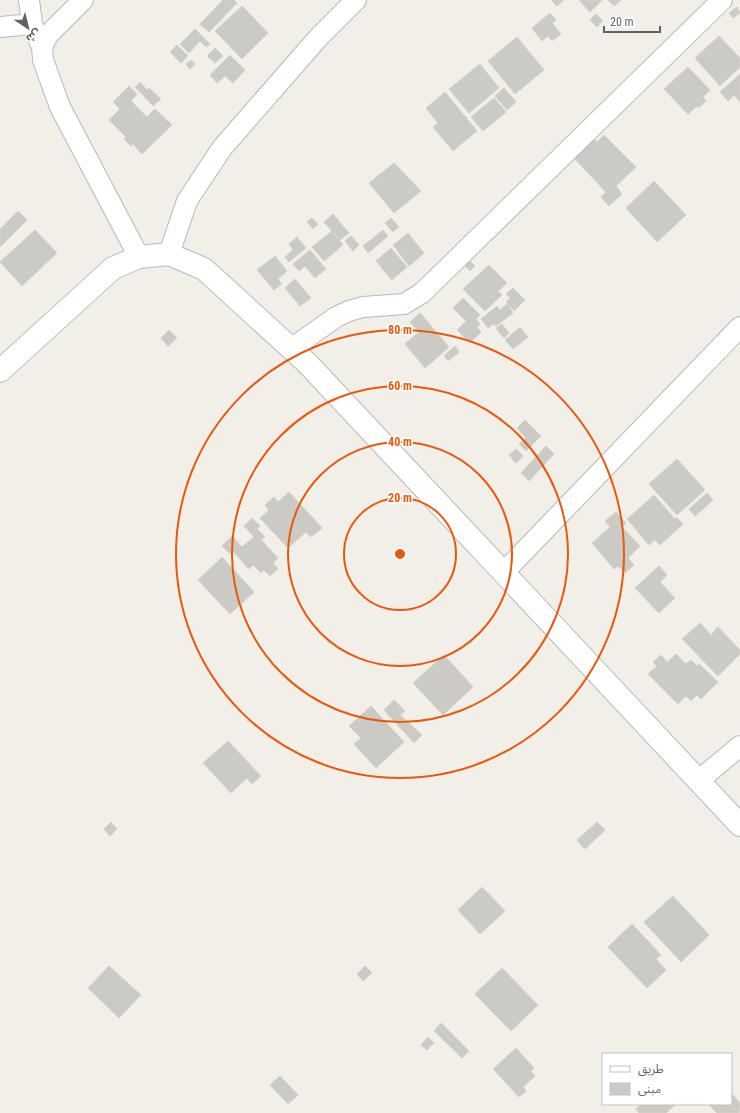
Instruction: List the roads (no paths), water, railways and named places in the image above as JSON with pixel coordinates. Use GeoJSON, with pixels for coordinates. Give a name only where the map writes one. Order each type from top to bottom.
{"type":"FeatureCollection","features":[{"type":"Feature","properties":{"kind":"street"},"geometry":{"type":"LineString","coordinates":[[30,0],[32,24],[42,47],[43,60],[60,107],[139,257]]}},
{"type":"Feature","properties":{"kind":"street"},"geometry":{"type":"LineString","coordinates":[[42,47],[48,35],[83,0]]}},
{"type":"Feature","properties":{"kind":"street"},"geometry":{"type":"LineString","coordinates":[[169,254],[187,200],[222,148],[318,38],[356,0]]}},
{"type":"Feature","properties":{"kind":"street"},"geometry":{"type":"LineString","coordinates":[[291,349],[336,317],[349,311],[363,308],[404,304],[422,293],[722,0]]}},
{"type":"Feature","properties":{"kind":"street"},"geometry":{"type":"LineString","coordinates":[[0,27],[32,24]]}},
{"type":"Feature","properties":{"kind":"street"},"geometry":{"type":"LineString","coordinates":[[0,371],[113,268],[139,257],[169,254],[204,269],[308,364],[740,825]]}},
{"type":"Feature","properties":{"kind":"street"},"geometry":{"type":"LineString","coordinates":[[504,572],[740,327]]}},
{"type":"Feature","properties":{"kind":"street"},"geometry":{"type":"LineString","coordinates":[[698,781],[740,746]]}}]}
